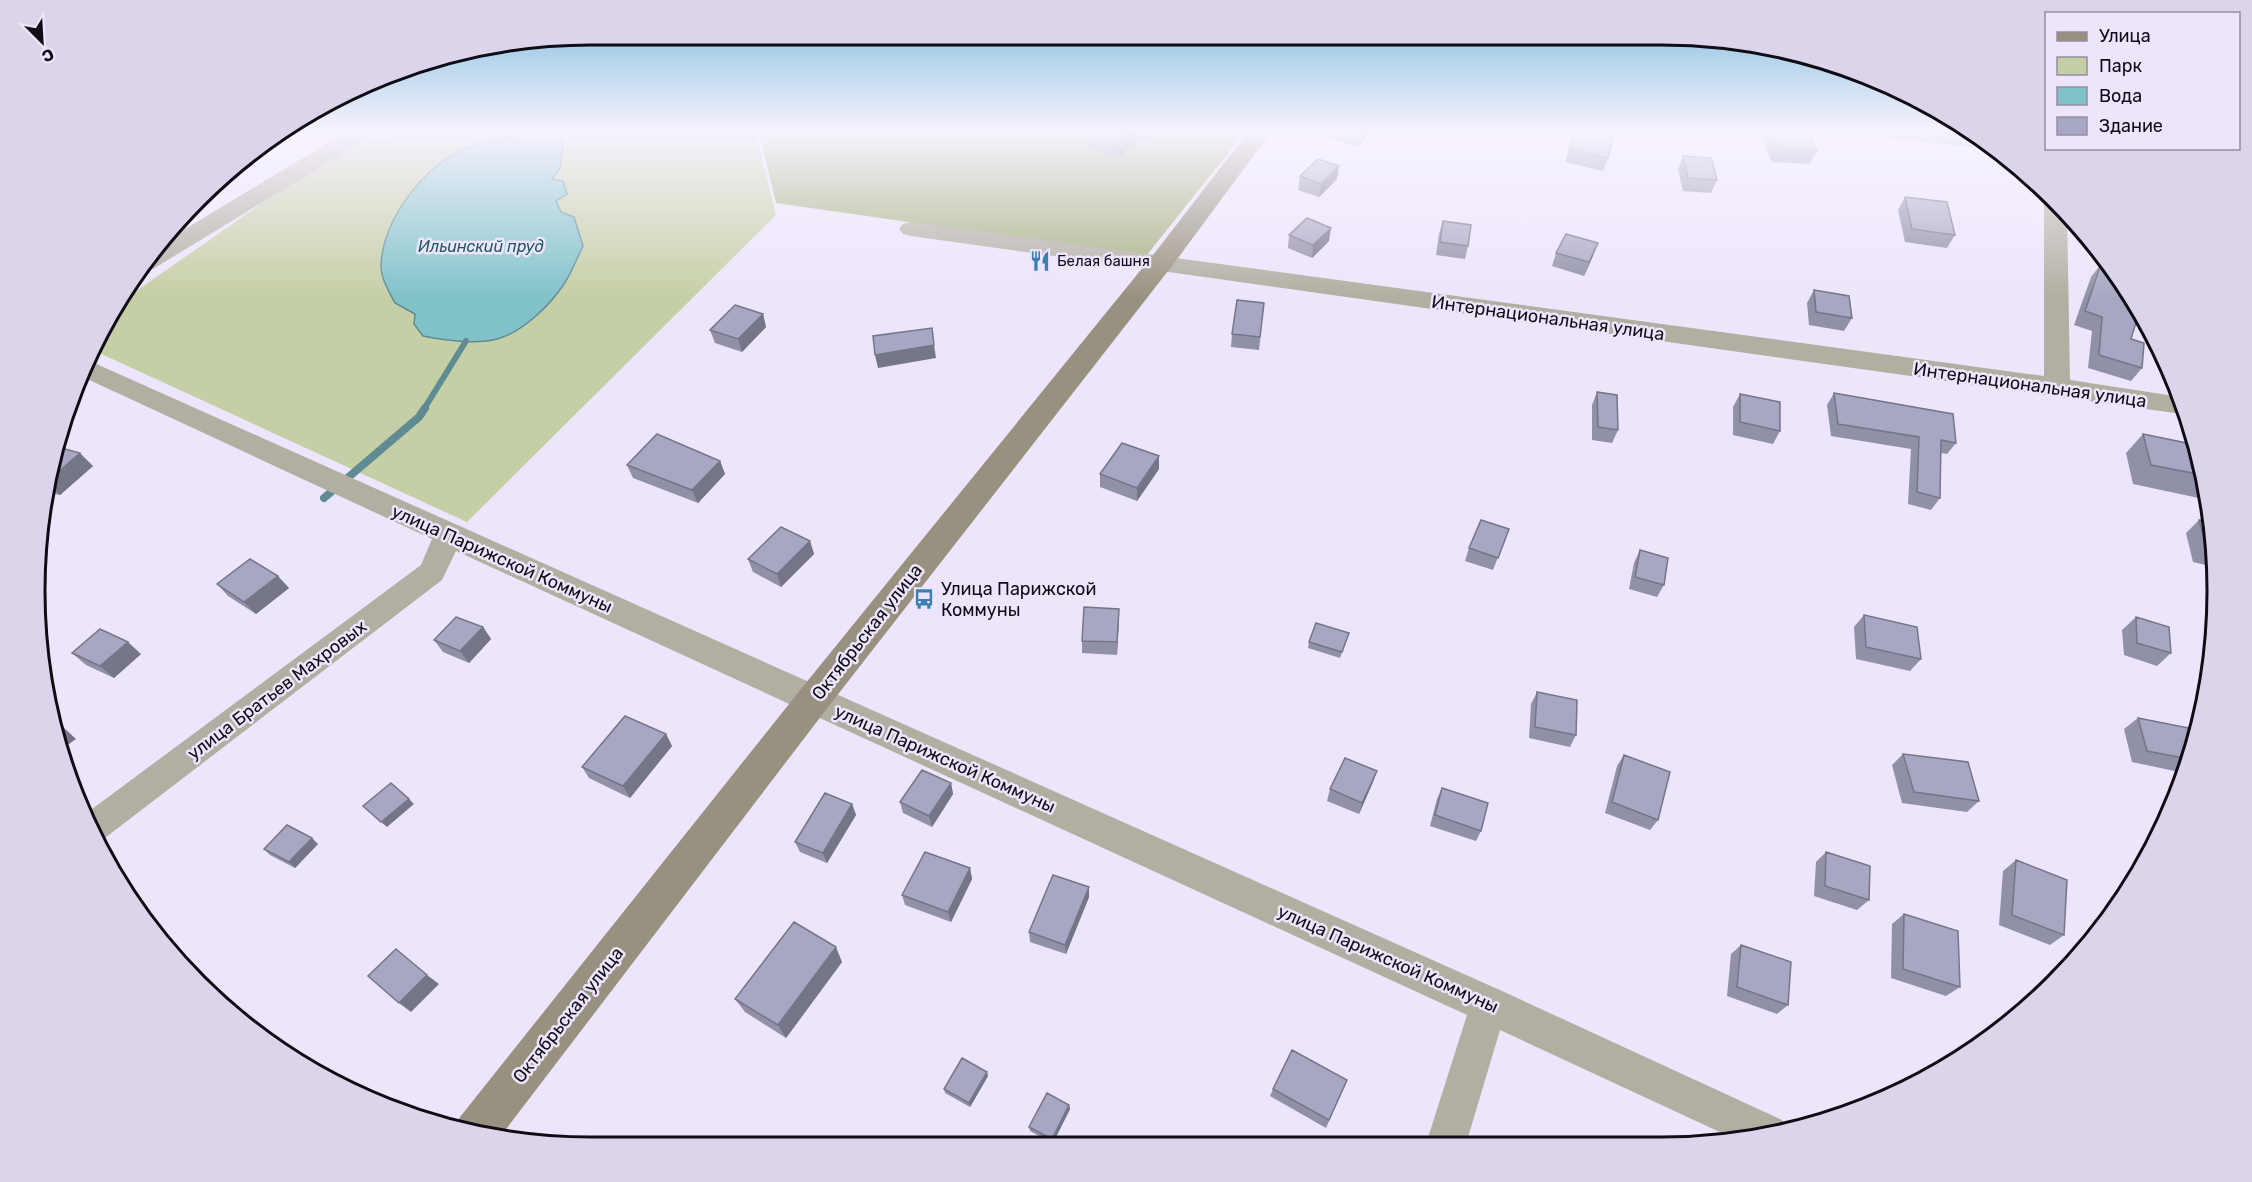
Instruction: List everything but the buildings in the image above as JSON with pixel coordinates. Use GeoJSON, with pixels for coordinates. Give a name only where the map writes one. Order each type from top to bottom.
{"type":"FeatureCollection","features":[{"type":"Feature","properties":{"kind":"main road","name":"Октябрьская улица"},"geometry":{"type":"LineString","coordinates":[[481,1126],[813,700],[1159,265],[1218,187]]}},
{"type":"Feature","properties":{"kind":"street"},"geometry":{"type":"LineString","coordinates":[[162,255],[272,187]]}},
{"type":"Feature","properties":{"kind":"street"},"geometry":{"type":"LineString","coordinates":[[2055,213],[2057,387]]}},
{"type":"Feature","properties":{"kind":"street","name":"Интернациональная улица"},"geometry":{"type":"LineString","coordinates":[[911,229],[2057,387],[2174,405]]}},
{"type":"Feature","properties":{"kind":"street","name":"улица Парижской Коммуны"},"geometry":{"type":"LineString","coordinates":[[92,372],[448,536],[1489,1004],[1756,1129]]}},
{"type":"Feature","properties":{"kind":"street","name":"улица Братьев Махровых"},"geometry":{"type":"LineString","coordinates":[[98,825],[432,572],[448,536]]}},
{"type":"Feature","properties":{"kind":"street"},"geometry":{"type":"LineString","coordinates":[[1448,1137],[1489,1004]]}},
{"type":"Feature","properties":{"kind":"green space"},"geometry":{"type":"Polygon","coordinates":[[[285,187],[769,187],[776,215],[467,522],[100,353],[134,292],[285,187]]]}},
{"type":"Feature","properties":{"kind":"shaded area"},"geometry":{"type":"Polygon","coordinates":[[[772,187],[1201,187],[1146,256],[776,203],[772,187]]]}},
{"type":"Feature","properties":{"kind":"water","name":"Ильинский пруд"},"geometry":{"type":"Polygon","coordinates":[[[416,187],[565,187],[567,194],[556,201],[561,212],[574,217],[583,246],[558,292],[535,317],[516,330],[488,341],[470,342],[423,336],[414,324],[415,314],[395,303],[385,284],[381,264],[390,228],[416,187]]]}},
{"type":"Feature","properties":{"kind":"waterway"},"geometry":{"type":"LineString","coordinates":[[424,409],[466,341]]}},
{"type":"Feature","properties":{"kind":"waterway"},"geometry":{"type":"LineString","coordinates":[[324,498],[419,417],[425,408]]}},
{"type":"Feature","properties":{"kind":"place","name":"Белая башня"},"geometry":{"type":"Point","coordinates":[1040,261]}},
{"type":"Feature","properties":{"kind":"place","name":"Улица Парижской Коммуны"},"geometry":{"type":"Point","coordinates":[924,599]}}]}
